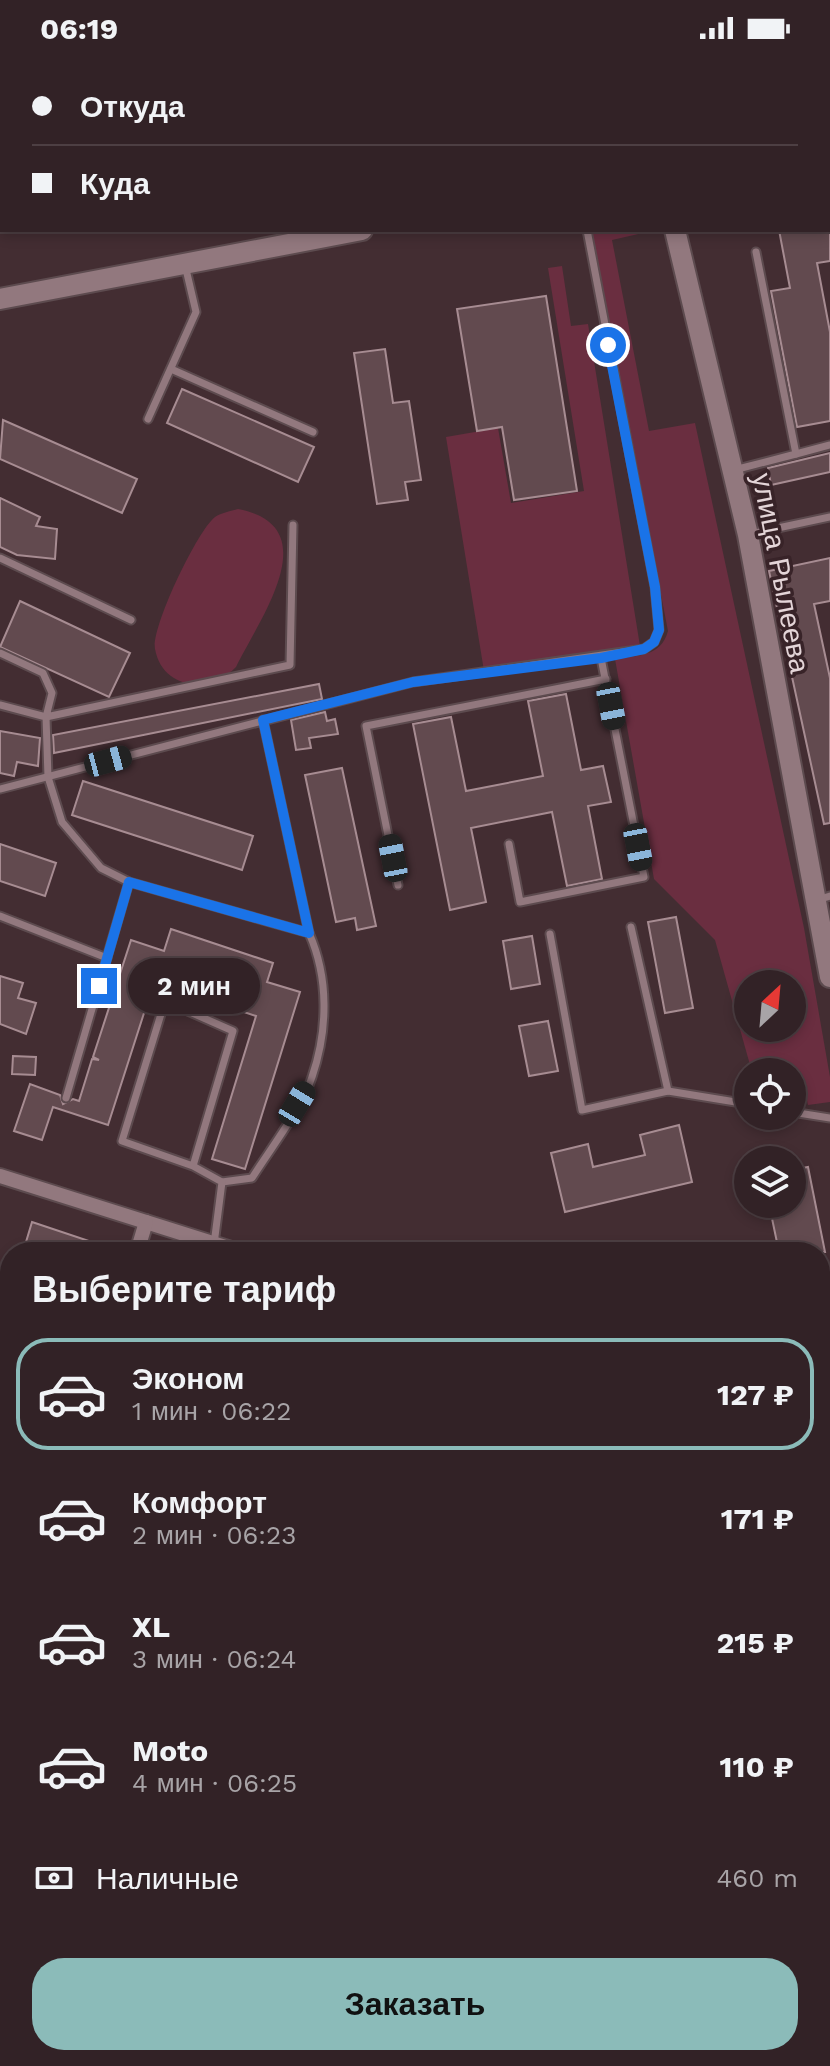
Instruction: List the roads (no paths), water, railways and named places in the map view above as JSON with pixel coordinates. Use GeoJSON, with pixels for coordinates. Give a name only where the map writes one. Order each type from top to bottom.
{"type":"FeatureCollection","features":[{"type":"Feature","properties":{"kind":"street"},"geometry":{"type":"LineString","coordinates":[[0,299],[352,232]]}},
{"type":"Feature","properties":{"kind":"street","name":"улица Рылеева"},"geometry":{"type":"LineString","coordinates":[[675,232],[748,535],[822,898],[830,977]]}},
{"type":"Feature","properties":{"kind":"street"},"geometry":{"type":"LineString","coordinates":[[0,1176],[208,1242]]}},
{"type":"Feature","properties":{"kind":"street"},"geometry":{"type":"LineString","coordinates":[[140,1242],[146,1222]]}},
{"type":"Feature","properties":{"kind":"lane"},"geometry":{"type":"LineString","coordinates":[[0,789],[413,682],[601,658],[644,649],[654,642],[659,630],[647,540],[587,232]]}},
{"type":"Feature","properties":{"kind":"lane"},"geometry":{"type":"LineString","coordinates":[[756,252],[796,454]]}},
{"type":"Feature","properties":{"kind":"lane"},"geometry":{"type":"LineString","coordinates":[[148,419],[196,309],[185,264]]}},
{"type":"Feature","properties":{"kind":"lane"},"geometry":{"type":"LineString","coordinates":[[171,369],[313,432]]}},
{"type":"Feature","properties":{"kind":"lane"},"geometry":{"type":"LineString","coordinates":[[732,470],[830,445]]}},
{"type":"Feature","properties":{"kind":"lane"},"geometry":{"type":"LineString","coordinates":[[748,535],[830,517]]}},
{"type":"Feature","properties":{"kind":"lane"},"geometry":{"type":"LineString","coordinates":[[0,705],[46,717],[290,665],[293,525]]}},
{"type":"Feature","properties":{"kind":"lane"},"geometry":{"type":"LineString","coordinates":[[0,558],[131,620]]}},
{"type":"Feature","properties":{"kind":"lane"},"geometry":{"type":"LineString","coordinates":[[0,653],[43,673],[52,693],[46,717],[48,777],[62,822],[101,868],[129,882],[309,933]]}},
{"type":"Feature","properties":{"kind":"lane"},"geometry":{"type":"LineString","coordinates":[[509,844],[520,902],[644,877],[601,658]]}},
{"type":"Feature","properties":{"kind":"lane"},"geometry":{"type":"LineString","coordinates":[[398,885],[366,726],[606,679]]}},
{"type":"Feature","properties":{"kind":"lane"},"geometry":{"type":"LineString","coordinates":[[193,1166],[233,1031],[165,1001],[122,1141],[193,1166],[222,1182],[252,1178],[312,1080],[324,1021],[321,960],[309,933],[263,720]]}},
{"type":"Feature","properties":{"kind":"lane"},"geometry":{"type":"LineString","coordinates":[[66,1098],[129,882]]}},
{"type":"Feature","properties":{"kind":"lane"},"geometry":{"type":"LineString","coordinates":[[0,916],[107,958]]}},
{"type":"Feature","properties":{"kind":"lane"},"geometry":{"type":"LineString","coordinates":[[631,927],[668,1091]]}},
{"type":"Feature","properties":{"kind":"lane"},"geometry":{"type":"LineString","coordinates":[[550,934],[582,1110],[668,1091],[734,1102]]}},
{"type":"Feature","properties":{"kind":"lane"},"geometry":{"type":"LineString","coordinates":[[806,1114],[830,1118]]}},
{"type":"Feature","properties":{"kind":"lane"},"geometry":{"type":"LineString","coordinates":[[214,1242],[222,1182]]}}]}
